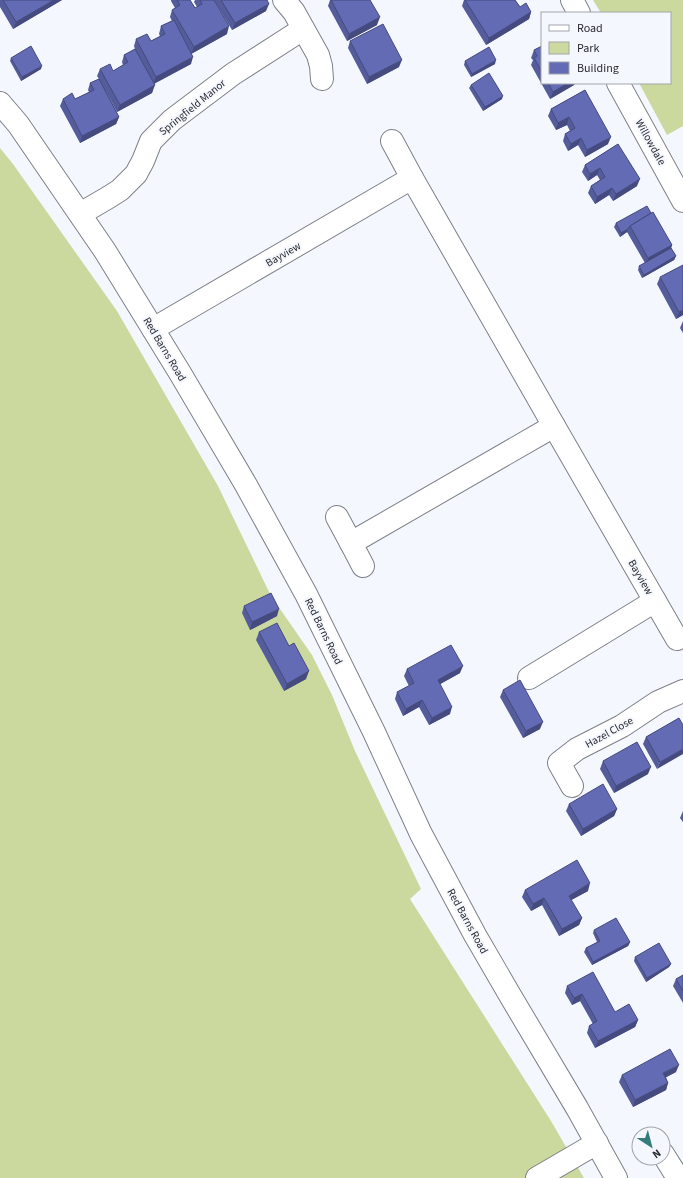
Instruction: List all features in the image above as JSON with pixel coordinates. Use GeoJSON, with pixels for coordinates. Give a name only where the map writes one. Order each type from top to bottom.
{"type":"FeatureCollection","features":[{"type":"Feature","properties":{"kind":"street"},"geometry":{"type":"LineString","coordinates":[[284,0],[294,12],[318,55],[322,79]]}},
{"type":"Feature","properties":{"kind":"street"},"geometry":{"type":"LineString","coordinates":[[572,0],[578,12]]}},
{"type":"Feature","properties":{"kind":"street","name":"Springfield Manor"},"geometry":{"type":"LineString","coordinates":[[80,214],[114,193],[136,174],[151,141],[172,120],[233,74],[303,29]]}},
{"type":"Feature","properties":{"kind":"street","name":"Willowdale"},"geometry":{"type":"LineString","coordinates":[[619,84],[676,170],[683,201]]}},
{"type":"Feature","properties":{"kind":"street","name":"Red Barns Road"},"geometry":{"type":"LineString","coordinates":[[0,103],[18,124],[105,251],[246,485],[306,594],[374,732],[421,834],[475,935],[577,1108],[616,1178]]}},
{"type":"Feature","properties":{"kind":"street","name":"Bayview"},"geometry":{"type":"LineString","coordinates":[[392,141],[654,601],[529,678]]}},
{"type":"Feature","properties":{"kind":"street","name":"Bayview"},"geometry":{"type":"LineString","coordinates":[[153,329],[412,178]]}},
{"type":"Feature","properties":{"kind":"street"},"geometry":{"type":"LineString","coordinates":[[351,543],[554,426]]}},
{"type":"Feature","properties":{"kind":"street"},"geometry":{"type":"LineString","coordinates":[[338,517],[363,566]]}},
{"type":"Feature","properties":{"kind":"street"},"geometry":{"type":"LineString","coordinates":[[654,601],[677,638]]}},
{"type":"Feature","properties":{"kind":"street","name":"Hazel Close"},"geometry":{"type":"LineString","coordinates":[[572,786],[559,763],[577,749],[622,726],[658,702],[683,691]]}},
{"type":"Feature","properties":{"kind":"street"},"geometry":{"type":"LineString","coordinates":[[537,1178],[597,1143]]}},
{"type":"Feature","properties":{"kind":"street"},"geometry":{"type":"LineString","coordinates":[[670,1166],[678,1178]]}},
{"type":"Feature","properties":{"kind":"green space"},"geometry":{"type":"Polygon","coordinates":[[[593,0],[683,0],[683,126],[667,135],[640,84],[671,84],[671,12],[600,12],[593,0]]]}},
{"type":"Feature","properties":{"kind":"green space"},"geometry":{"type":"Polygon","coordinates":[[[0,148],[13,164],[117,311],[218,486],[271,596],[312,655],[332,695],[355,751],[421,889],[410,899],[551,1121],[584,1178],[0,1178],[0,148]]]}},
{"type":"Feature","properties":{"kind":"building"},"geometry":{"type":"Polygon","coordinates":[[[3,0],[54,0],[16,22],[3,0]]]}},
{"type":"Feature","properties":{"kind":"building"},"geometry":{"type":"Polygon","coordinates":[[[177,0],[190,0],[195,8],[202,4],[200,0],[214,0],[229,26],[194,47],[172,10],[180,5],[177,0]]]}},
{"type":"Feature","properties":{"kind":"building"},"geometry":{"type":"Polygon","coordinates":[[[221,0],[267,0],[269,4],[235,23],[221,0]]]}},
{"type":"Feature","properties":{"kind":"building"},"geometry":{"type":"Polygon","coordinates":[[[331,0],[370,0],[380,17],[349,34],[331,0]]]}},
{"type":"Feature","properties":{"kind":"building"},"geometry":{"type":"Polygon","coordinates":[[[465,0],[515,0],[520,7],[526,3],[531,12],[489,38],[465,0]]]}},
{"type":"Feature","properties":{"kind":"building"},"geometry":{"type":"Polygon","coordinates":[[[174,20],[193,57],[156,77],[136,39],[147,34],[151,41],[165,34],[161,26],[174,20]]]}},
{"type":"Feature","properties":{"kind":"building"},"geometry":{"type":"Polygon","coordinates":[[[383,24],[402,60],[369,77],[350,41],[383,24]]]}},
{"type":"Feature","properties":{"kind":"building"},"geometry":{"type":"Polygon","coordinates":[[[31,46],[42,66],[22,77],[11,58],[31,46]]]}},
{"type":"Feature","properties":{"kind":"building"},"geometry":{"type":"Polygon","coordinates":[[[541,46],[541,70],[534,58],[537,56],[534,50],[541,46]]]}},
{"type":"Feature","properties":{"kind":"building"},"geometry":{"type":"Polygon","coordinates":[[[489,47],[496,60],[472,74],[465,61],[489,47]]]}},
{"type":"Feature","properties":{"kind":"building"},"geometry":{"type":"Polygon","coordinates":[[[135,49],[155,85],[120,105],[100,69],[110,64],[113,71],[128,62],[124,55],[135,49]]]}},
{"type":"Feature","properties":{"kind":"building"},"geometry":{"type":"Polygon","coordinates":[[[489,73],[503,96],[485,107],[471,85],[489,73]]]}},
{"type":"Feature","properties":{"kind":"building"},"geometry":{"type":"Polygon","coordinates":[[[99,79],[119,117],[82,136],[63,99],[72,93],[75,99],[94,90],[90,83],[99,79]]]}},
{"type":"Feature","properties":{"kind":"building"},"geometry":{"type":"Polygon","coordinates":[[[549,84],[566,84],[553,92],[549,84]]]}},
{"type":"Feature","properties":{"kind":"building"},"geometry":{"type":"Polygon","coordinates":[[[585,90],[611,137],[587,150],[581,138],[571,144],[565,134],[575,128],[569,117],[558,123],[551,109],[585,90]]]}},
{"type":"Feature","properties":{"kind":"building"},"geometry":{"type":"Polygon","coordinates":[[[618,144],[640,179],[616,194],[612,188],[597,197],[591,186],[605,177],[600,168],[590,174],[585,165],[618,144]]]}},
{"type":"Feature","properties":{"kind":"building"},"geometry":{"type":"Polygon","coordinates":[[[647,206],[651,213],[621,233],[616,223],[647,206]]]}},
{"type":"Feature","properties":{"kind":"building"},"geometry":{"type":"Polygon","coordinates":[[[653,212],[672,245],[648,258],[630,226],[653,212]]]}},
{"type":"Feature","properties":{"kind":"building"},"geometry":{"type":"Polygon","coordinates":[[[671,248],[676,256],[644,275],[639,266],[671,248]]]}},
{"type":"Feature","properties":{"kind":"building"},"geometry":{"type":"Polygon","coordinates":[[[683,265],[683,310],[679,312],[660,277],[683,265]]]}},
{"type":"Feature","properties":{"kind":"building"},"geometry":{"type":"Polygon","coordinates":[[[271,593],[279,609],[252,622],[244,606],[271,593]]]}},
{"type":"Feature","properties":{"kind":"building"},"geometry":{"type":"Polygon","coordinates":[[[277,623],[289,646],[294,643],[309,671],[287,684],[259,632],[277,623]]]}},
{"type":"Feature","properties":{"kind":"building"},"geometry":{"type":"Polygon","coordinates":[[[451,645],[463,666],[438,680],[452,707],[432,718],[422,700],[406,709],[397,692],[414,683],[407,669],[451,645]]]}},
{"type":"Feature","properties":{"kind":"building"},"geometry":{"type":"Polygon","coordinates":[[[520,680],[543,722],[526,731],[503,690],[520,680]]]}},
{"type":"Feature","properties":{"kind":"building"},"geometry":{"type":"Polygon","coordinates":[[[679,718],[683,725],[683,749],[660,762],[646,737],[679,718]]]}},
{"type":"Feature","properties":{"kind":"building"},"geometry":{"type":"Polygon","coordinates":[[[637,742],[651,767],[616,786],[603,761],[637,742]]]}},
{"type":"Feature","properties":{"kind":"building"},"geometry":{"type":"Polygon","coordinates":[[[603,784],[617,809],[583,829],[569,804],[603,784]]]}},
{"type":"Feature","properties":{"kind":"building"},"geometry":{"type":"Polygon","coordinates":[[[577,860],[590,883],[569,896],[582,918],[562,929],[544,898],[533,904],[525,890],[577,860]]]}},
{"type":"Feature","properties":{"kind":"building"},"geometry":{"type":"Polygon","coordinates":[[[616,918],[630,942],[593,962],[586,948],[600,941],[594,930],[616,918]]]}},
{"type":"Feature","properties":{"kind":"building"},"geometry":{"type":"Polygon","coordinates":[[[659,943],[671,964],[647,978],[635,957],[659,943]]]}},
{"type":"Feature","properties":{"kind":"building"},"geometry":{"type":"Polygon","coordinates":[[[593,972],[615,1012],[629,1004],[638,1020],[598,1041],[589,1026],[597,1021],[582,994],[574,998],[567,986],[593,972]]]}},
{"type":"Feature","properties":{"kind":"building"},"geometry":{"type":"Polygon","coordinates":[[[683,975],[683,991],[676,979],[683,975]]]}},
{"type":"Feature","properties":{"kind":"building"},"geometry":{"type":"Polygon","coordinates":[[[670,1049],[679,1065],[663,1073],[668,1083],[635,1100],[622,1075],[670,1049]]]}}]}
